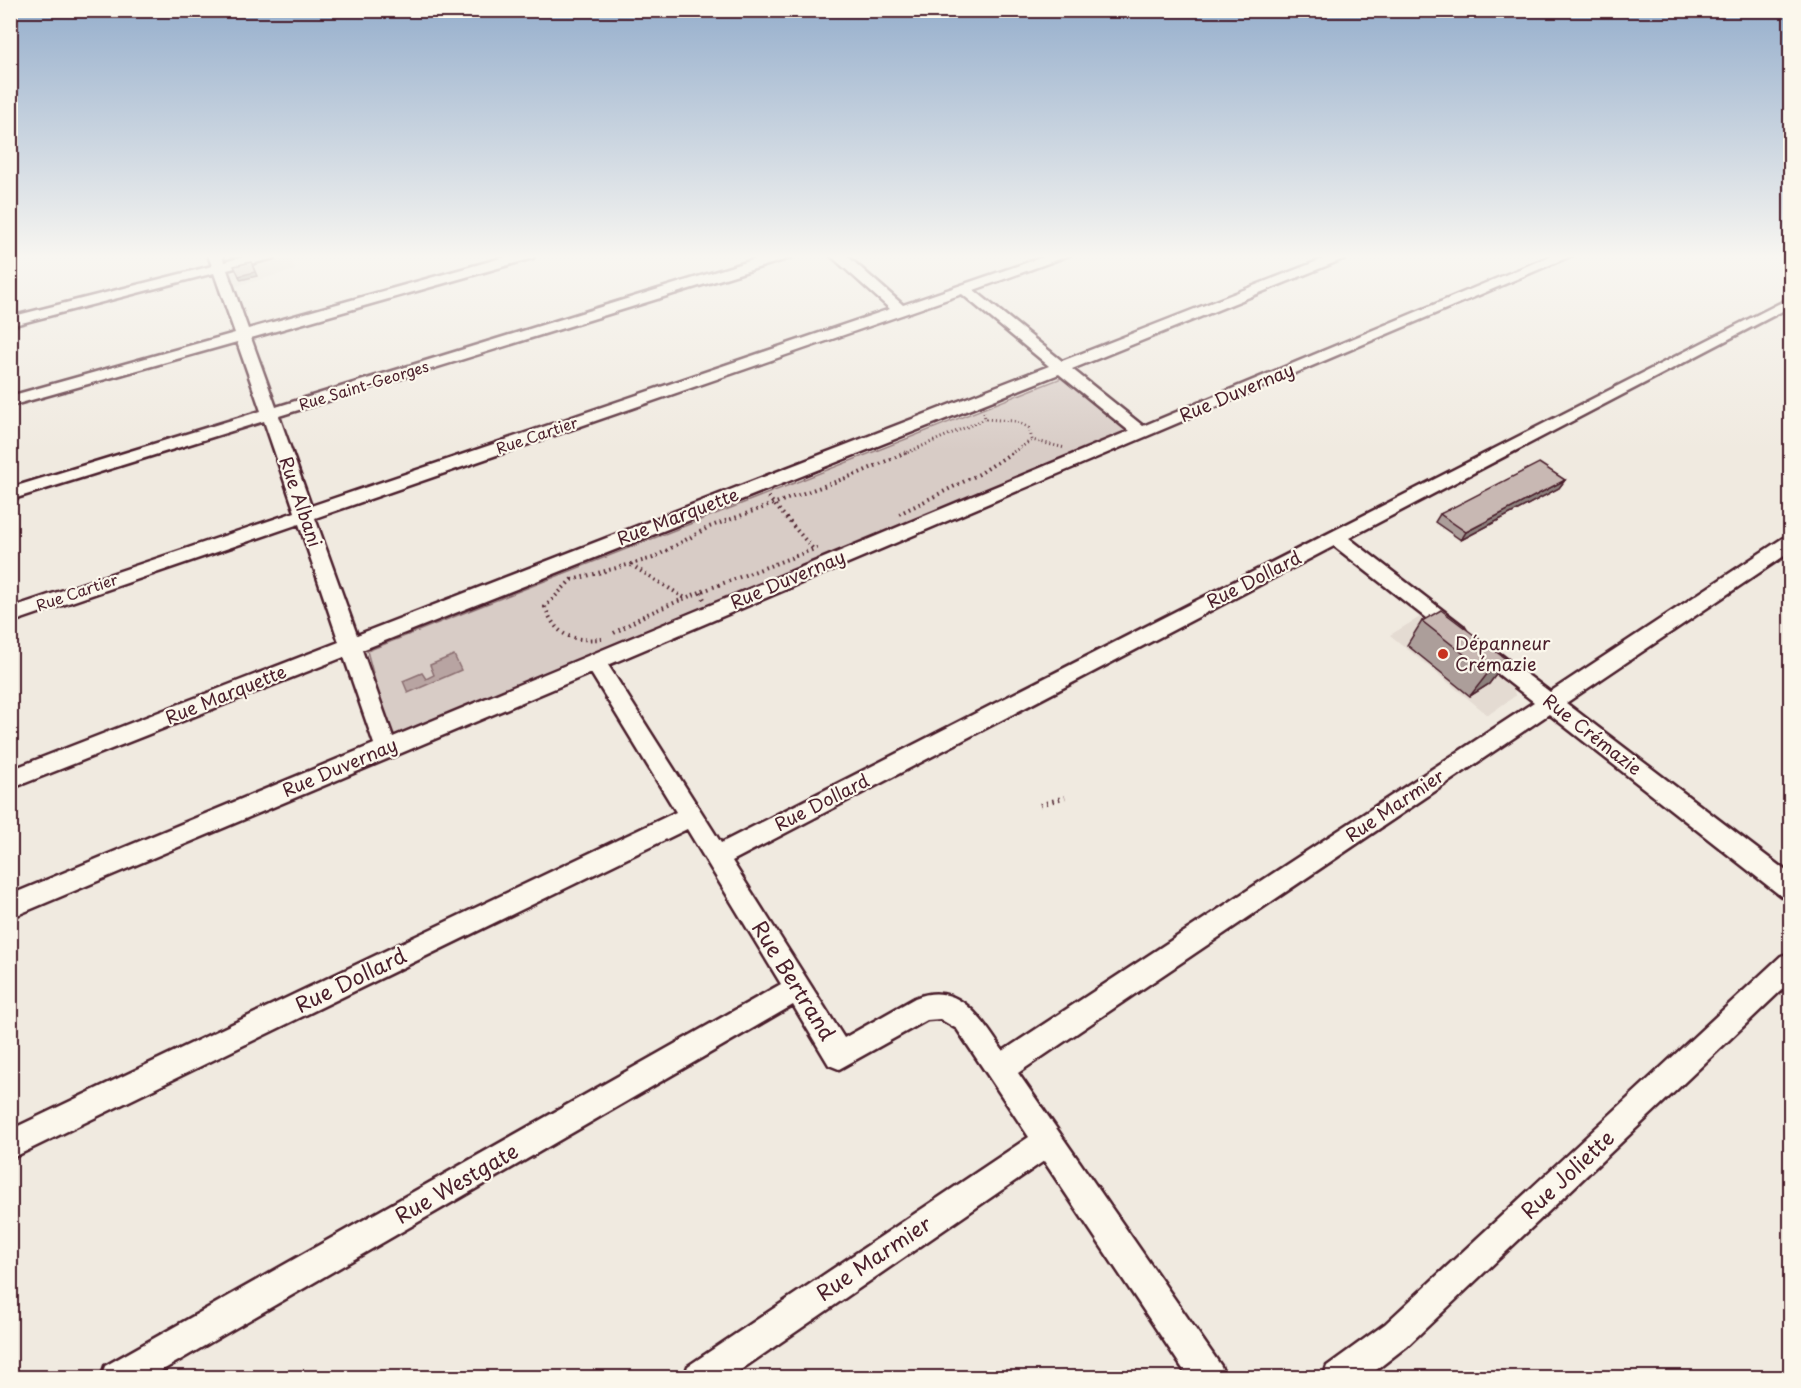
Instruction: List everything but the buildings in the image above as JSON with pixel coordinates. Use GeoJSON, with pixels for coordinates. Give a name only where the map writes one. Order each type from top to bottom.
{"type":"FeatureCollection","features":[{"type":"Feature","properties":{"kind":"street","name":"Rue Albani"},"geometry":{"type":"LineString","coordinates":[[237,320],[386,748]]}},
{"type":"Feature","properties":{"kind":"street"},"geometry":{"type":"LineString","coordinates":[[10,401],[300,320]]}},
{"type":"Feature","properties":{"kind":"street","name":"Rue Saint-Georges"},"geometry":{"type":"LineString","coordinates":[[10,494],[577,320]]}},
{"type":"Feature","properties":{"kind":"street","name":"Rue Cartier"},"geometry":{"type":"LineString","coordinates":[[10,616],[875,320]]}},
{"type":"Feature","properties":{"kind":"street"},"geometry":{"type":"LineString","coordinates":[[1002,320],[1142,433]]}},
{"type":"Feature","properties":{"kind":"street","name":"Rue Marquette"},"geometry":{"type":"LineString","coordinates":[[10,780],[1181,320]]}},
{"type":"Feature","properties":{"kind":"street","name":"Rue Duvernay"},"geometry":{"type":"LineString","coordinates":[[10,907],[386,748],[604,651],[711,612],[824,556],[1089,455],[1412,320]]}},
{"type":"Feature","properties":{"kind":"street","name":"Rue Dollard"},"geometry":{"type":"LineString","coordinates":[[716,857],[1757,320]]}},
{"type":"Feature","properties":{"kind":"street","name":"Rue Crémazie"},"geometry":{"type":"LineString","coordinates":[[1336,538],[1791,888]]}},
{"type":"Feature","properties":{"kind":"street","name":"Rue Marmier"},"geometry":{"type":"LineString","coordinates":[[1000,1069],[1791,543]]}},
{"type":"Feature","properties":{"kind":"street","name":"Rue Bertrand"},"geometry":{"type":"LineString","coordinates":[[604,651],[691,816],[838,1055],[924,1007],[943,1006],[966,1020],[1209,1377]]}},
{"type":"Feature","properties":{"kind":"street","name":"Rue Dollard"},"geometry":{"type":"LineString","coordinates":[[10,1145],[691,816]]}},
{"type":"Feature","properties":{"kind":"street","name":"Rue Joliette"},"geometry":{"type":"LineString","coordinates":[[1339,1377],[1396,1335],[1791,965]]}},
{"type":"Feature","properties":{"kind":"street","name":"Rue Westgate"},"geometry":{"type":"LineString","coordinates":[[117,1377],[797,988]]}},
{"type":"Feature","properties":{"kind":"street","name":"Rue Marmier"},"geometry":{"type":"LineString","coordinates":[[700,1377],[1048,1141]]}},
{"type":"Feature","properties":{"kind":"path"},"geometry":{"type":"LineString","coordinates":[[982,398],[985,419]]}},
{"type":"Feature","properties":{"kind":"path"},"geometry":{"type":"LineString","coordinates":[[824,556],[813,550],[645,615],[604,651],[564,635],[550,624],[544,607],[572,580],[653,558],[709,527],[857,474],[985,419],[1015,421],[1029,428],[1032,440]]}},
{"type":"Feature","properties":{"kind":"path"},"geometry":{"type":"LineString","coordinates":[[896,516],[979,474],[1032,440],[1089,455]]}},
{"type":"Feature","properties":{"kind":"path"},"geometry":{"type":"LineString","coordinates":[[759,485],[813,550],[824,556]]}},
{"type":"Feature","properties":{"kind":"path"},"geometry":{"type":"LineString","coordinates":[[559,564],[572,580]]}},
{"type":"Feature","properties":{"kind":"path"},"geometry":{"type":"LineString","coordinates":[[631,565],[686,598]]}},
{"type":"Feature","properties":{"kind":"path"},"geometry":{"type":"LineString","coordinates":[[700,592],[711,612]]}},
{"type":"Feature","properties":{"kind":"path"},"geometry":{"type":"LineString","coordinates":[[1040,805],[1065,797]]}},
{"type":"Feature","properties":{"kind":"shaded area"},"geometry":{"type":"Polygon","coordinates":[[[1069,375],[1135,432],[391,740],[367,651],[1069,375]]]}},
{"type":"Feature","properties":{"kind":"shaded area"},"geometry":{"type":"Polygon","coordinates":[[[1420,617],[1514,689],[1515,696],[1488,715],[1390,635],[1420,617]]]}},
{"type":"Feature","properties":{"kind":"shaded area"},"geometry":{"type":"Polygon","coordinates":[[[454,655],[461,670],[408,693],[403,681],[422,673],[426,679],[434,675],[430,665],[454,655]]]}},
{"type":"Feature","properties":{"kind":"place","name":"Dépanneur Crémazie"},"geometry":{"type":"Point","coordinates":[1443,654]}}]}
